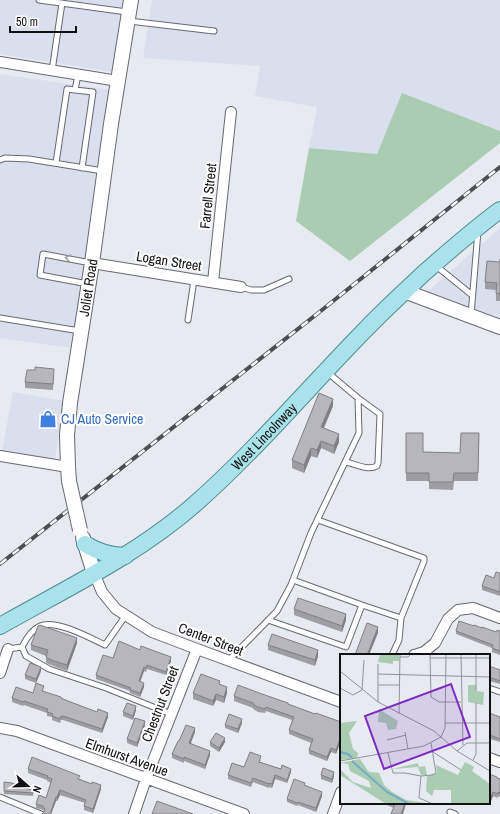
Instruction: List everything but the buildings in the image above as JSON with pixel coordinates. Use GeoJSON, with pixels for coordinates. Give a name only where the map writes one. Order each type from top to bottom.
{"type":"FeatureCollection","features":[{"type":"Feature","properties":{"kind":"main road","name":"Joliet Road"},"geometry":{"type":"LineString","coordinates":[[94,573],[69,481],[67,435],[70,403],[82,332],[111,124],[130,11]]}},
{"type":"Feature","properties":{"kind":"main road","name":"West Lincolnway"},"geometry":{"type":"LineString","coordinates":[[0,626],[125,556],[165,528],[194,505],[230,472],[365,329],[404,291],[500,210]]}},
{"type":"Feature","properties":{"kind":"main road"},"geometry":{"type":"LineString","coordinates":[[404,291],[500,327]]}},
{"type":"Feature","properties":{"kind":"main road"},"geometry":{"type":"LineString","coordinates":[[83,537],[100,553],[125,556]]}},
{"type":"Feature","properties":{"kind":"street"},"geometry":{"type":"LineString","coordinates":[[0,62],[118,81]]}},
{"type":"Feature","properties":{"kind":"street","name":"Farrell Street"},"geometry":{"type":"LineString","coordinates":[[213,282],[231,112]]}},
{"type":"Feature","properties":{"kind":"street","name":"Logan Street"},"geometry":{"type":"LineString","coordinates":[[92,263],[213,282],[241,288]]}},
{"type":"Feature","properties":{"kind":"street"},"geometry":{"type":"LineString","coordinates":[[0,456],[68,467]]}},
{"type":"Feature","properties":{"kind":"street","name":"Center Street"},"geometry":{"type":"LineString","coordinates":[[94,573],[102,592],[116,609],[152,632],[340,702]]}},
{"type":"Feature","properties":{"kind":"street"},"geometry":{"type":"LineString","coordinates":[[425,654],[435,643],[448,619],[458,610],[473,608],[500,618]]}},
{"type":"Feature","properties":{"kind":"street"},"geometry":{"type":"LineString","coordinates":[[0,673],[8,649]]}},
{"type":"Feature","properties":{"kind":"street","name":"Chestnut Street"},"geometry":{"type":"LineString","coordinates":[[134,814],[146,779],[197,649]]}},
{"type":"Feature","properties":{"kind":"street","name":"Elmhurst Avenue"},"geometry":{"type":"LineString","coordinates":[[0,728],[17,732],[244,814]]}},
{"type":"Feature","properties":{"kind":"street"},"geometry":{"type":"LineString","coordinates":[[490,758],[500,762]]}},
{"type":"Feature","properties":{"kind":"street"},"geometry":{"type":"LineString","coordinates":[[333,814],[340,795]]}},
{"type":"Feature","properties":{"kind":"lane"},"geometry":{"type":"LineString","coordinates":[[39,0],[130,11],[214,31]]}},
{"type":"Feature","properties":{"kind":"lane"},"geometry":{"type":"LineString","coordinates":[[52,71],[62,3]]}},
{"type":"Feature","properties":{"kind":"lane"},"geometry":{"type":"LineString","coordinates":[[75,90],[78,75]]}},
{"type":"Feature","properties":{"kind":"lane"},"geometry":{"type":"LineString","coordinates":[[56,163],[67,89],[93,92],[82,168]]}},
{"type":"Feature","properties":{"kind":"lane"},"geometry":{"type":"LineString","coordinates":[[0,160],[5,158],[29,159],[105,171]]}},
{"type":"Feature","properties":{"kind":"lane"},"geometry":{"type":"LineString","coordinates":[[471,316],[478,227]]}},
{"type":"Feature","properties":{"kind":"lane"},"geometry":{"type":"LineString","coordinates":[[89,284],[40,275],[43,254],[92,263]]}},
{"type":"Feature","properties":{"kind":"lane"},"geometry":{"type":"LineString","coordinates":[[434,265],[472,295]]}},
{"type":"Feature","properties":{"kind":"lane"},"geometry":{"type":"LineString","coordinates":[[241,288],[264,290],[290,279]]}},
{"type":"Feature","properties":{"kind":"lane"},"geometry":{"type":"LineString","coordinates":[[188,320],[194,280]]}},
{"type":"Feature","properties":{"kind":"lane"},"geometry":{"type":"LineString","coordinates":[[0,318],[82,332]]}},
{"type":"Feature","properties":{"kind":"lane"},"geometry":{"type":"LineString","coordinates":[[326,371],[380,414],[377,466],[369,468],[346,462]]}},
{"type":"Feature","properties":{"kind":"lane"},"geometry":{"type":"LineString","coordinates":[[228,660],[277,611],[293,580],[311,533],[359,433],[358,398]]}},
{"type":"Feature","properties":{"kind":"lane"},"geometry":{"type":"LineString","coordinates":[[318,520],[424,558],[401,618],[399,640],[392,654]]}},
{"type":"Feature","properties":{"kind":"lane"},"geometry":{"type":"LineString","coordinates":[[293,580],[401,618]]}},
{"type":"Feature","properties":{"kind":"lane"},"geometry":{"type":"LineString","coordinates":[[268,620],[346,647],[362,605]]}},
{"type":"Feature","properties":{"kind":"lane"},"geometry":{"type":"LineString","coordinates":[[126,615],[105,645],[62,626],[45,625],[41,626],[26,638],[22,647],[26,656],[50,669],[106,688],[171,714]]}},
{"type":"Feature","properties":{"kind":"lane"},"geometry":{"type":"LineString","coordinates":[[8,649],[22,647]]}},
{"type":"Feature","properties":{"kind":"lane"},"geometry":{"type":"LineString","coordinates":[[490,688],[500,692]]}},
{"type":"Feature","properties":{"kind":"lane"},"geometry":{"type":"LineString","coordinates":[[0,797],[41,814]]}},
{"type":"Feature","properties":{"kind":"shaded area"},"geometry":{"type":"Polygon","coordinates":[[[0,0],[125,0],[113,72],[0,54],[0,0]]]}},
{"type":"Feature","properties":{"kind":"shaded area"},"geometry":{"type":"Polygon","coordinates":[[[152,0],[500,0],[500,131],[403,94],[377,154],[309,148],[317,107],[255,96],[260,66],[143,58],[152,0]]]}},
{"type":"Feature","properties":{"kind":"shaded area"},"geometry":{"type":"Polygon","coordinates":[[[0,74],[112,90],[72,348],[0,338],[0,74]]]}},
{"type":"Feature","properties":{"kind":"shaded area"},"geometry":{"type":"Polygon","coordinates":[[[500,228],[500,323],[427,292],[500,228]]]}},
{"type":"Feature","properties":{"kind":"shaded area"},"geometry":{"type":"Polygon","coordinates":[[[13,392],[64,401],[55,459],[2,451],[13,392]]]}},
{"type":"Feature","properties":{"kind":"green space"},"geometry":{"type":"Polygon","coordinates":[[[402,93],[500,131],[500,143],[350,261],[296,221],[309,148],[377,154],[402,93]]]}},
{"type":"Feature","properties":{"kind":"railway"},"geometry":{"type":"LineString","coordinates":[[0,564],[322,310],[500,167]]}},
{"type":"Feature","properties":{"kind":"place","name":"CJ Auto Service"},"geometry":{"type":"Point","coordinates":[48,419]}}]}
